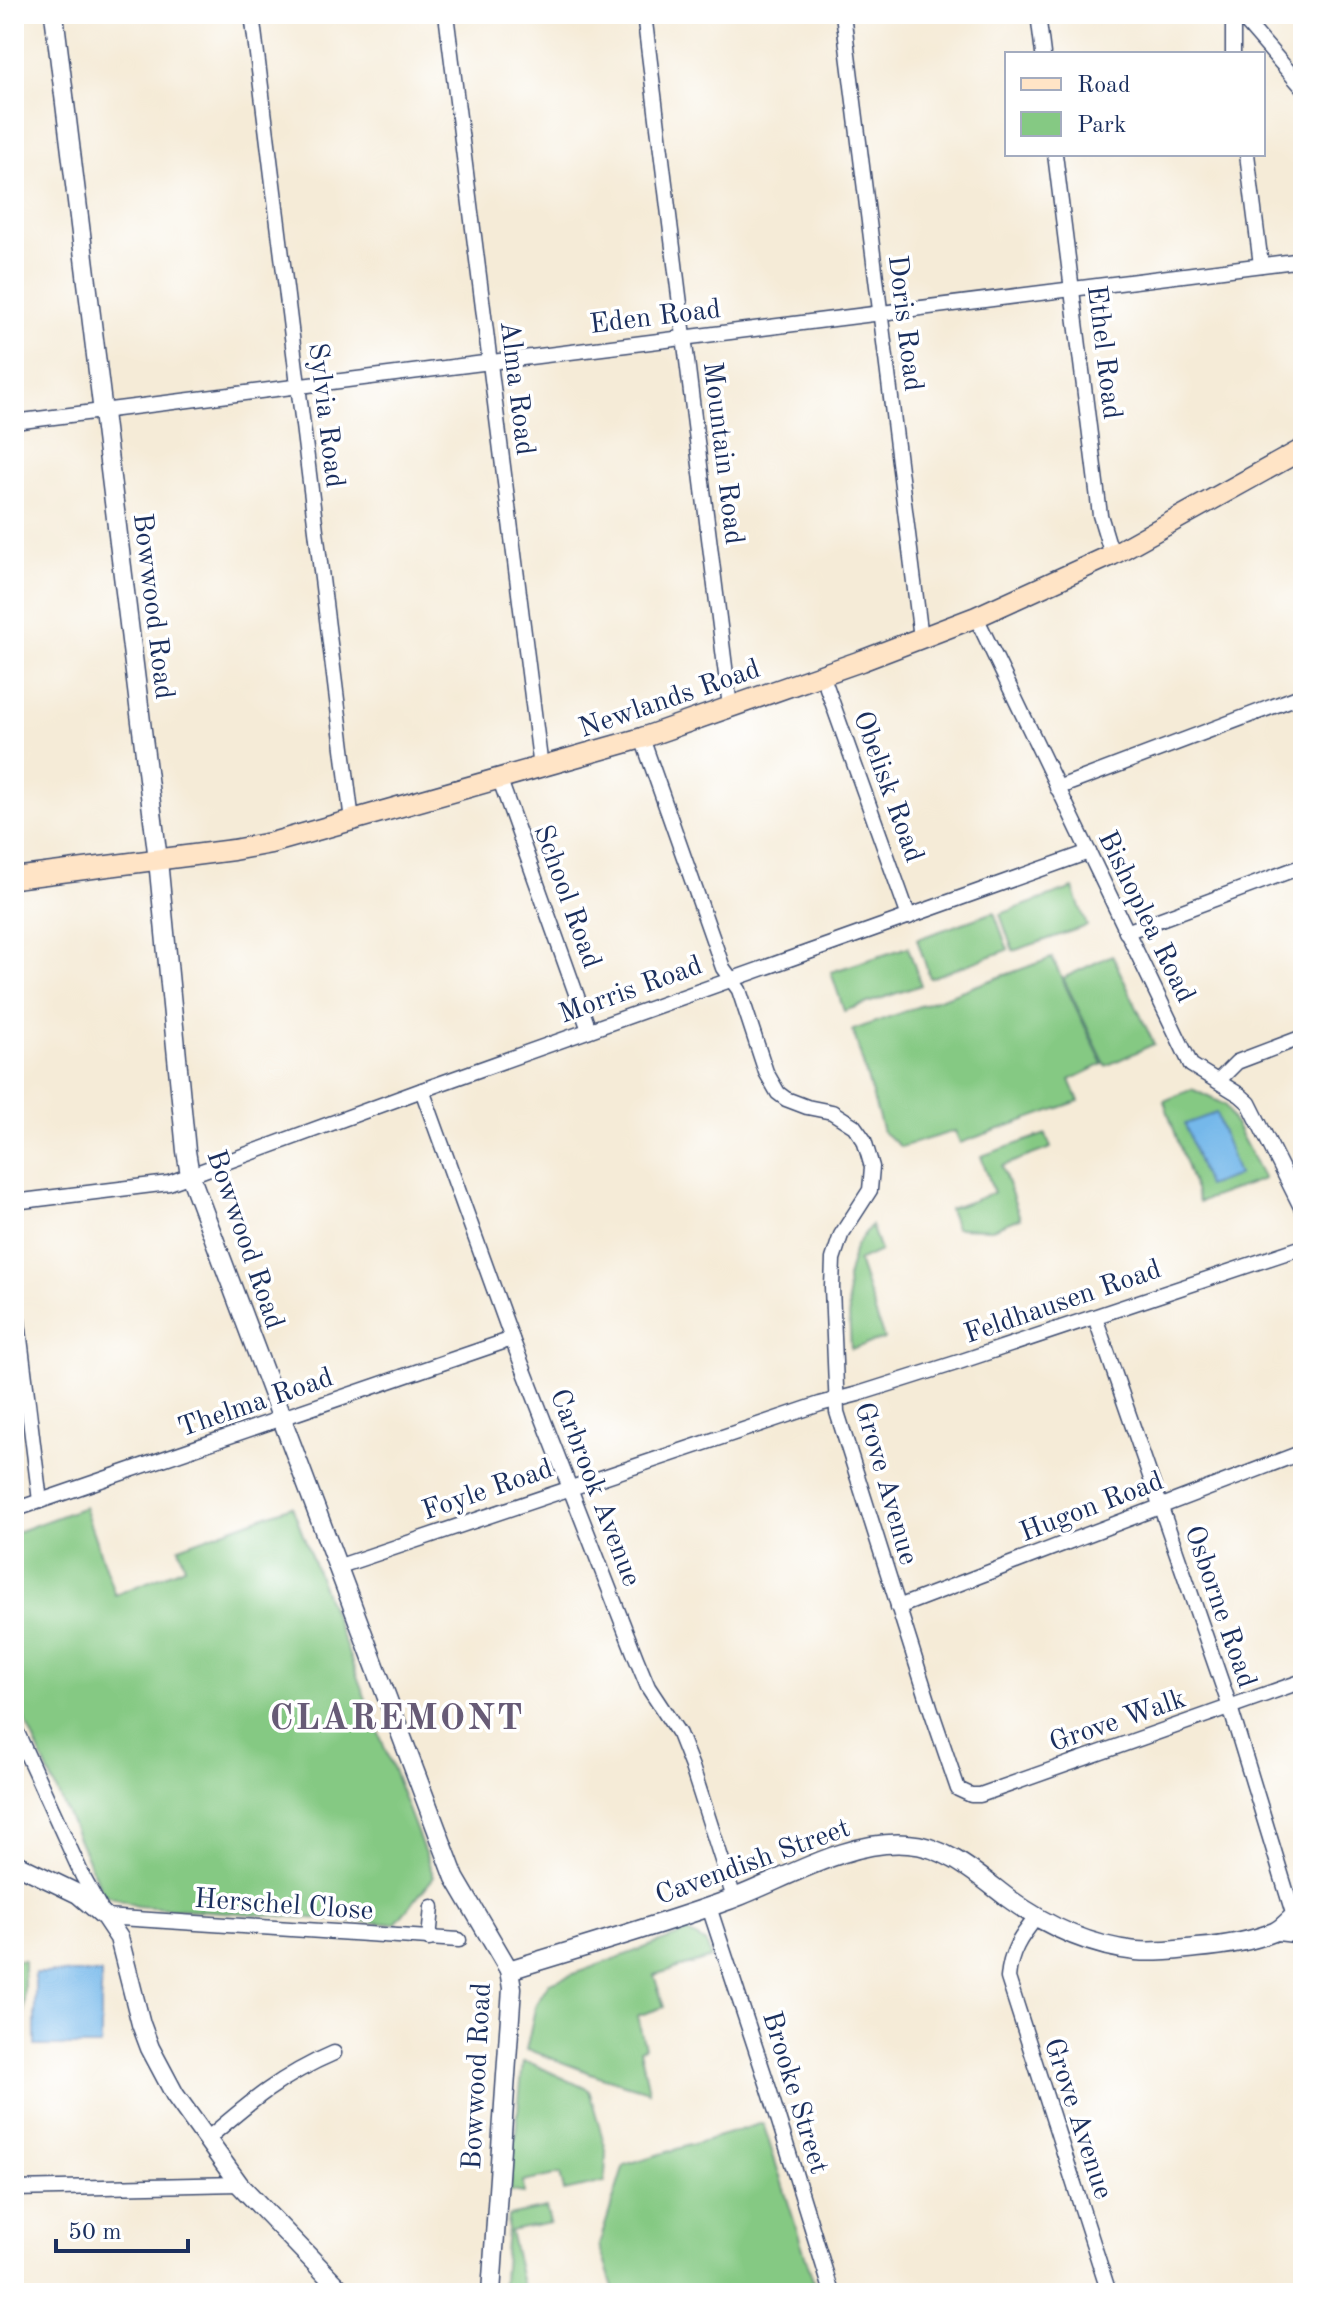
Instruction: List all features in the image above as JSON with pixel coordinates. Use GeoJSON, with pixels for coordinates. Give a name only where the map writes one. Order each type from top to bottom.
{"type":"FeatureCollection","features":[{"type":"Feature","properties":{"kind":"main road","name":"Newlands Road"},"geometry":{"type":"LineString","coordinates":[[14,878],[271,843],[642,738],[976,617],[1112,555],[1303,449]]}},
{"type":"Feature","properties":{"kind":"street","name":"Bowwood Road"},"geometry":{"type":"LineString","coordinates":[[54,14],[158,860],[190,1175],[455,1878],[509,1970],[512,1988],[491,2293]]}},
{"type":"Feature","properties":{"kind":"street","name":"Sylvia Road"},"geometry":{"type":"LineString","coordinates":[[252,14],[352,821]]}},
{"type":"Feature","properties":{"kind":"street","name":"Alma Road"},"geometry":{"type":"LineString","coordinates":[[446,14],[541,768]]}},
{"type":"Feature","properties":{"kind":"street","name":"Mountain Road"},"geometry":{"type":"LineString","coordinates":[[644,14],[730,707]]}},
{"type":"Feature","properties":{"kind":"street","name":"Doris Road"},"geometry":{"type":"LineString","coordinates":[[843,14],[921,638]]}},
{"type":"Feature","properties":{"kind":"street"},"geometry":{"type":"LineString","coordinates":[[1038,14],[1043,52]]}},
{"type":"Feature","properties":{"kind":"street"},"geometry":{"type":"LineString","coordinates":[[1233,52],[1236,14]]}},
{"type":"Feature","properties":{"kind":"street"},"geometry":{"type":"LineString","coordinates":[[1236,14],[1303,88]]}},
{"type":"Feature","properties":{"kind":"street","name":"Ethel Road"},"geometry":{"type":"LineString","coordinates":[[1055,156],[1100,515],[1112,555]]}},
{"type":"Feature","properties":{"kind":"street"},"geometry":{"type":"LineString","coordinates":[[1247,156],[1261,265]]}},
{"type":"Feature","properties":{"kind":"street","name":"Eden Road"},"geometry":{"type":"LineString","coordinates":[[14,422],[1303,260]]}},
{"type":"Feature","properties":{"kind":"street","name":"Bishoplea Road"},"geometry":{"type":"LineString","coordinates":[[976,617],[1191,1065],[1249,1103],[1303,1211]]}},
{"type":"Feature","properties":{"kind":"street","name":"Obelisk Road"},"geometry":{"type":"LineString","coordinates":[[822,674],[909,917]]}},
{"type":"Feature","properties":{"kind":"street"},"geometry":{"type":"LineString","coordinates":[[1057,788],[1303,695]]}},
{"type":"Feature","properties":{"kind":"street","name":"Grove Avenue"},"geometry":{"type":"LineString","coordinates":[[642,738],[723,968],[739,990],[766,1072],[778,1093],[786,1099],[832,1112],[854,1126],[864,1140],[872,1167],[870,1190],[841,1235],[833,1259],[837,1412],[953,1780]]}},
{"type":"Feature","properties":{"kind":"street","name":"School Road"},"geometry":{"type":"LineString","coordinates":[[500,780],[589,1030]]}},
{"type":"Feature","properties":{"kind":"street","name":"Morris Road"},"geometry":{"type":"LineString","coordinates":[[14,1202],[169,1183],[1089,852]]}},
{"type":"Feature","properties":{"kind":"street"},"geometry":{"type":"LineString","coordinates":[[1126,932],[1303,866]]}},
{"type":"Feature","properties":{"kind":"street"},"geometry":{"type":"LineString","coordinates":[[1218,1081],[1237,1062],[1303,1037]]}},
{"type":"Feature","properties":{"kind":"street","name":"Carbrook Avenue"},"geometry":{"type":"LineString","coordinates":[[422,1090],[512,1339],[648,1687],[679,1734],[734,1898]]}},
{"type":"Feature","properties":{"kind":"street","name":"Feldhausen Road"},"geometry":{"type":"LineString","coordinates":[[836,1400],[1303,1247]]}},
{"type":"Feature","properties":{"kind":"street"},"geometry":{"type":"LineString","coordinates":[[14,1289],[40,1501]]}},
{"type":"Feature","properties":{"kind":"street","name":"Osborne Road"},"geometry":{"type":"LineString","coordinates":[[1095,1317],[1230,1707],[1298,1913],[1302,1937]]}},
{"type":"Feature","properties":{"kind":"street","name":"Thelma Road"},"geometry":{"type":"LineString","coordinates":[[14,1510],[512,1339]]}},
{"type":"Feature","properties":{"kind":"street","name":"Foyle Road"},"geometry":{"type":"LineString","coordinates":[[337,1567],[836,1400]]}},
{"type":"Feature","properties":{"kind":"street","name":"Hugon Road"},"geometry":{"type":"LineString","coordinates":[[898,1607],[1303,1452]]}},
{"type":"Feature","properties":{"kind":"street","name":"Grove Walk"},"geometry":{"type":"LineString","coordinates":[[953,1780],[958,1789],[965,1793],[980,1795],[1303,1681]]}},
{"type":"Feature","properties":{"kind":"street"},"geometry":{"type":"LineString","coordinates":[[14,1726],[83,1877],[119,1938],[141,2024],[175,2095],[239,2184],[344,2293]]}},
{"type":"Feature","properties":{"kind":"street","name":"Cavendish Street"},"geometry":{"type":"LineString","coordinates":[[509,1970],[709,1907],[859,1849],[908,1844],[921,1845],[949,1857],[1036,1918],[1090,1940],[1135,1951],[1213,1947],[1278,1931],[1302,1937]]}},
{"type":"Feature","properties":{"kind":"street"},"geometry":{"type":"LineString","coordinates":[[14,1863],[78,1894],[105,1917]]}},
{"type":"Feature","properties":{"kind":"street"},"geometry":{"type":"LineString","coordinates":[[429,1939],[432,1907]]}},
{"type":"Feature","properties":{"kind":"street","name":"Brooke Street"},"geometry":{"type":"LineString","coordinates":[[709,1907],[832,2293]]}},
{"type":"Feature","properties":{"kind":"street"},"geometry":{"type":"LineString","coordinates":[[1278,1931],[1298,1913]]}},
{"type":"Feature","properties":{"kind":"street","name":"Herschel Close"},"geometry":{"type":"LineString","coordinates":[[105,1917],[459,1940]]}},
{"type":"Feature","properties":{"kind":"street","name":"Grove Avenue"},"geometry":{"type":"LineString","coordinates":[[1036,1918],[1013,1950],[1008,1978],[1109,2293]]}},
{"type":"Feature","properties":{"kind":"street"},"geometry":{"type":"LineString","coordinates":[[206,2140],[283,2078],[334,2053]]}},
{"type":"Feature","properties":{"kind":"street"},"geometry":{"type":"LineString","coordinates":[[14,2189],[239,2184]]}},
{"type":"Feature","properties":{"kind":"green space"},"geometry":{"type":"Polygon","coordinates":[[[1073,888],[1087,926],[1013,951],[1000,914],[1073,888]]]}},
{"type":"Feature","properties":{"kind":"green space"},"geometry":{"type":"Polygon","coordinates":[[[994,912],[1008,950],[930,978],[917,939],[994,912]]]}},
{"type":"Feature","properties":{"kind":"green space"},"geometry":{"type":"Polygon","coordinates":[[[908,947],[921,985],[844,1011],[831,972],[908,947]]]}},
{"type":"Feature","properties":{"kind":"green space"},"geometry":{"type":"Polygon","coordinates":[[[1112,955],[1154,1044],[1106,1066],[1063,978],[1112,955]]]}},
{"type":"Feature","properties":{"kind":"green space"},"geometry":{"type":"Polygon","coordinates":[[[1052,958],[1103,1064],[1070,1080],[1079,1101],[960,1143],[955,1131],[901,1147],[883,1132],[853,1030],[1052,958]]]}},
{"type":"Feature","properties":{"kind":"green space"},"geometry":{"type":"Polygon","coordinates":[[[1192,1089],[1225,1105],[1264,1179],[1199,1202],[1164,1101],[1192,1089]]]}},
{"type":"Feature","properties":{"kind":"green space"},"geometry":{"type":"Polygon","coordinates":[[[1046,1134],[1051,1148],[1002,1166],[1020,1218],[992,1229],[956,1228],[949,1209],[994,1193],[981,1156],[1046,1134]]]}},
{"type":"Feature","properties":{"kind":"green space"},"geometry":{"type":"Polygon","coordinates":[[[871,1225],[880,1251],[858,1261],[884,1339],[851,1349],[847,1278],[855,1247],[871,1225]]]}},
{"type":"Feature","properties":{"kind":"green space"},"geometry":{"type":"Polygon","coordinates":[[[292,1506],[434,1877],[395,1924],[137,1906],[103,1894],[14,1696],[14,1533],[84,1507],[115,1595],[185,1567],[179,1547],[292,1506]]]}},
{"type":"Feature","properties":{"kind":"green space"},"geometry":{"type":"Polygon","coordinates":[[[687,1932],[706,1943],[711,1958],[654,1975],[664,2007],[637,2016],[645,2047],[640,2049],[649,2091],[526,2050],[536,2004],[549,1983],[687,1932]]]}},
{"type":"Feature","properties":{"kind":"green space"},"geometry":{"type":"Polygon","coordinates":[[[14,1960],[24,1960],[24,2055],[14,2055],[14,1960]]]}},
{"type":"Feature","properties":{"kind":"green space"},"geometry":{"type":"Polygon","coordinates":[[[523,2062],[589,2090],[606,2150],[605,2182],[564,2191],[560,2174],[523,2182],[524,2193],[510,2191],[523,2062]]]}},
{"type":"Feature","properties":{"kind":"green space"},"geometry":{"type":"Polygon","coordinates":[[[763,2123],[817,2293],[615,2293],[599,2245],[624,2165],[763,2123]]]}},
{"type":"Feature","properties":{"kind":"green space"},"geometry":{"type":"Polygon","coordinates":[[[546,2208],[550,2223],[510,2231],[524,2293],[502,2293],[508,2216],[546,2208]]]}},
{"type":"Feature","properties":{"kind":"water"},"geometry":{"type":"Polygon","coordinates":[[[1216,1113],[1238,1175],[1207,1186],[1185,1124],[1216,1113]]]}},
{"type":"Feature","properties":{"kind":"water"},"geometry":{"type":"Polygon","coordinates":[[[35,1973],[101,1973],[101,2046],[35,2046],[35,1973]]]}},
{"type":"Feature","properties":{"kind":"district","name":"CLAREMONT"},"geometry":{"type":"Point","coordinates":[397,1716]}}]}
